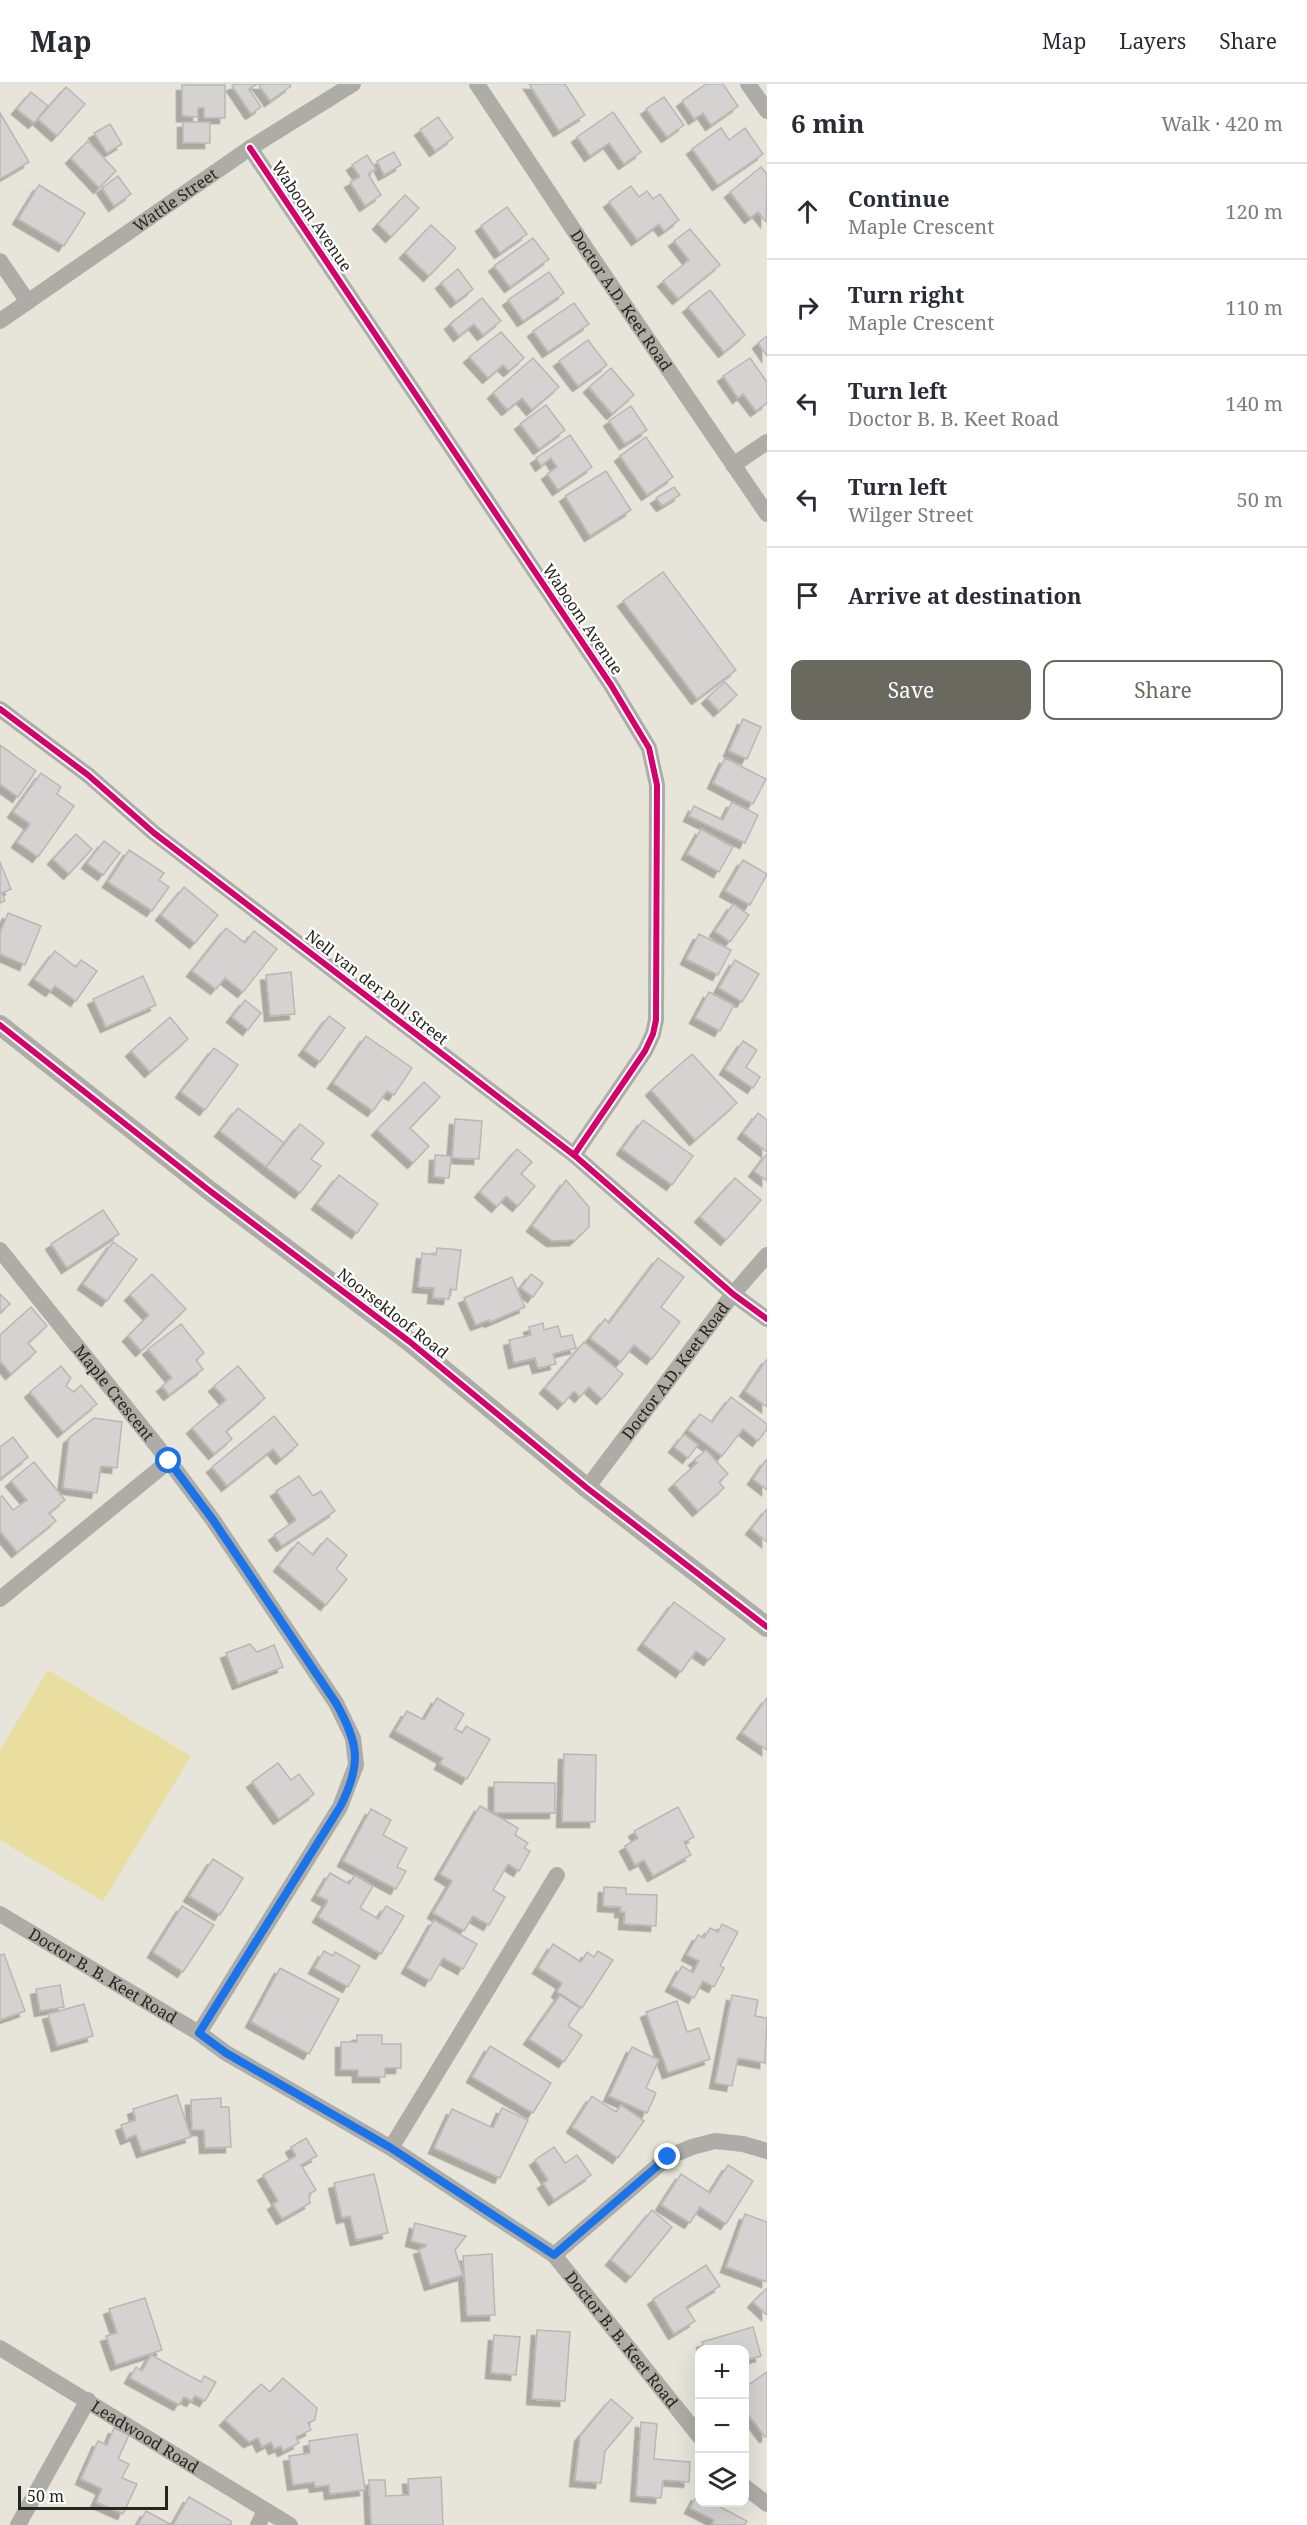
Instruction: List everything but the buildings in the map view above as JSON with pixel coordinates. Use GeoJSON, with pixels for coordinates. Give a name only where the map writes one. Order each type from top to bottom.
{"type":"FeatureCollection","features":[{"type":"Feature","properties":{"kind":"street","name":"Wattle Street"},"geometry":{"type":"LineString","coordinates":[[0,321],[250,148],[353,84]]}},
{"type":"Feature","properties":{"kind":"street","name":"Doctor A.D. Keet Road"},"geometry":{"type":"LineString","coordinates":[[477,84],[767,514]]}},
{"type":"Feature","properties":{"kind":"street"},"geometry":{"type":"LineString","coordinates":[[748,84],[767,111]]}},
{"type":"Feature","properties":{"kind":"street","name":"Waboom Avenue"},"geometry":{"type":"LineString","coordinates":[[250,148],[611,685],[650,748],[657,785],[656,1020],[653,1034],[645,1051],[574,1155]]}},
{"type":"Feature","properties":{"kind":"street"},"geometry":{"type":"LineString","coordinates":[[0,261],[28,302]]}},
{"type":"Feature","properties":{"kind":"street"},"geometry":{"type":"LineString","coordinates":[[734,465],[767,442]]}},
{"type":"Feature","properties":{"kind":"street","name":"Nell van der Poll Street"},"geometry":{"type":"LineString","coordinates":[[0,709],[88,775],[154,833],[574,1155],[734,1294],[767,1319]]}},
{"type":"Feature","properties":{"kind":"street","name":"Noorsekloof Road"},"geometry":{"type":"LineString","coordinates":[[0,1025],[210,1191],[410,1342],[587,1488],[767,1627]]}},
{"type":"Feature","properties":{"kind":"street","name":"Maple Crescent"},"geometry":{"type":"LineString","coordinates":[[0,1250],[169,1461],[213,1520],[336,1703],[348,1725],[356,1750],[353,1777],[340,1807],[199,2033]]}},
{"type":"Feature","properties":{"kind":"street","name":"Doctor A.D. Keet Road"},"geometry":{"type":"LineString","coordinates":[[587,1488],[734,1294],[767,1255]]}},
{"type":"Feature","properties":{"kind":"street"},"geometry":{"type":"LineString","coordinates":[[1,1596],[169,1461]]}},
{"type":"Feature","properties":{"kind":"street"},"geometry":{"type":"LineString","coordinates":[[391,2148],[557,1875]]}},
{"type":"Feature","properties":{"kind":"street","name":"Doctor B. B. Keet Road"},"geometry":{"type":"LineString","coordinates":[[0,1914],[199,2033],[226,2053],[391,2148],[554,2255],[695,2432]]}},
{"type":"Feature","properties":{"kind":"street"},"geometry":{"type":"LineString","coordinates":[[554,2255],[668,2157],[715,2142],[743,2144],[767,2151]]}},
{"type":"Feature","properties":{"kind":"street","name":"Leadwood Road"},"geometry":{"type":"LineString","coordinates":[[0,2348],[88,2400],[261,2518],[290,2525]]}},
{"type":"Feature","properties":{"kind":"street"},"geometry":{"type":"LineString","coordinates":[[18,2525],[88,2400]]}},
{"type":"Feature","properties":{"kind":"street"},"geometry":{"type":"LineString","coordinates":[[749,2490],[767,2504]]}},
{"type":"Feature","properties":{"kind":"shaded area"},"geometry":{"type":"Polygon","coordinates":[[[48,1670],[191,1756],[103,1901],[0,1840],[0,1750],[48,1670]]]}},
{"type":"Feature","properties":{"kind":"cycle path"},"geometry":{"type":"LineString","coordinates":[[250,148],[611,685],[649,748],[657,785],[656,1020],[653,1034],[645,1051],[574,1155]]}},
{"type":"Feature","properties":{"kind":"cycle path"},"geometry":{"type":"LineString","coordinates":[[0,709],[88,775],[154,833],[574,1155],[733,1294],[767,1319]]}},
{"type":"Feature","properties":{"kind":"cycle path"},"geometry":{"type":"LineString","coordinates":[[0,1025],[210,1191],[410,1342],[587,1488],[767,1627]]}},
{"type":"Feature","properties":{"kind":"route"},"geometry":{"type":"LineString","coordinates":[[169,1461],[213,1520],[336,1703],[348,1725],[356,1750],[353,1777],[340,1807],[199,2033],[226,2053],[391,2148],[554,2255],[668,2157]]}}]}
